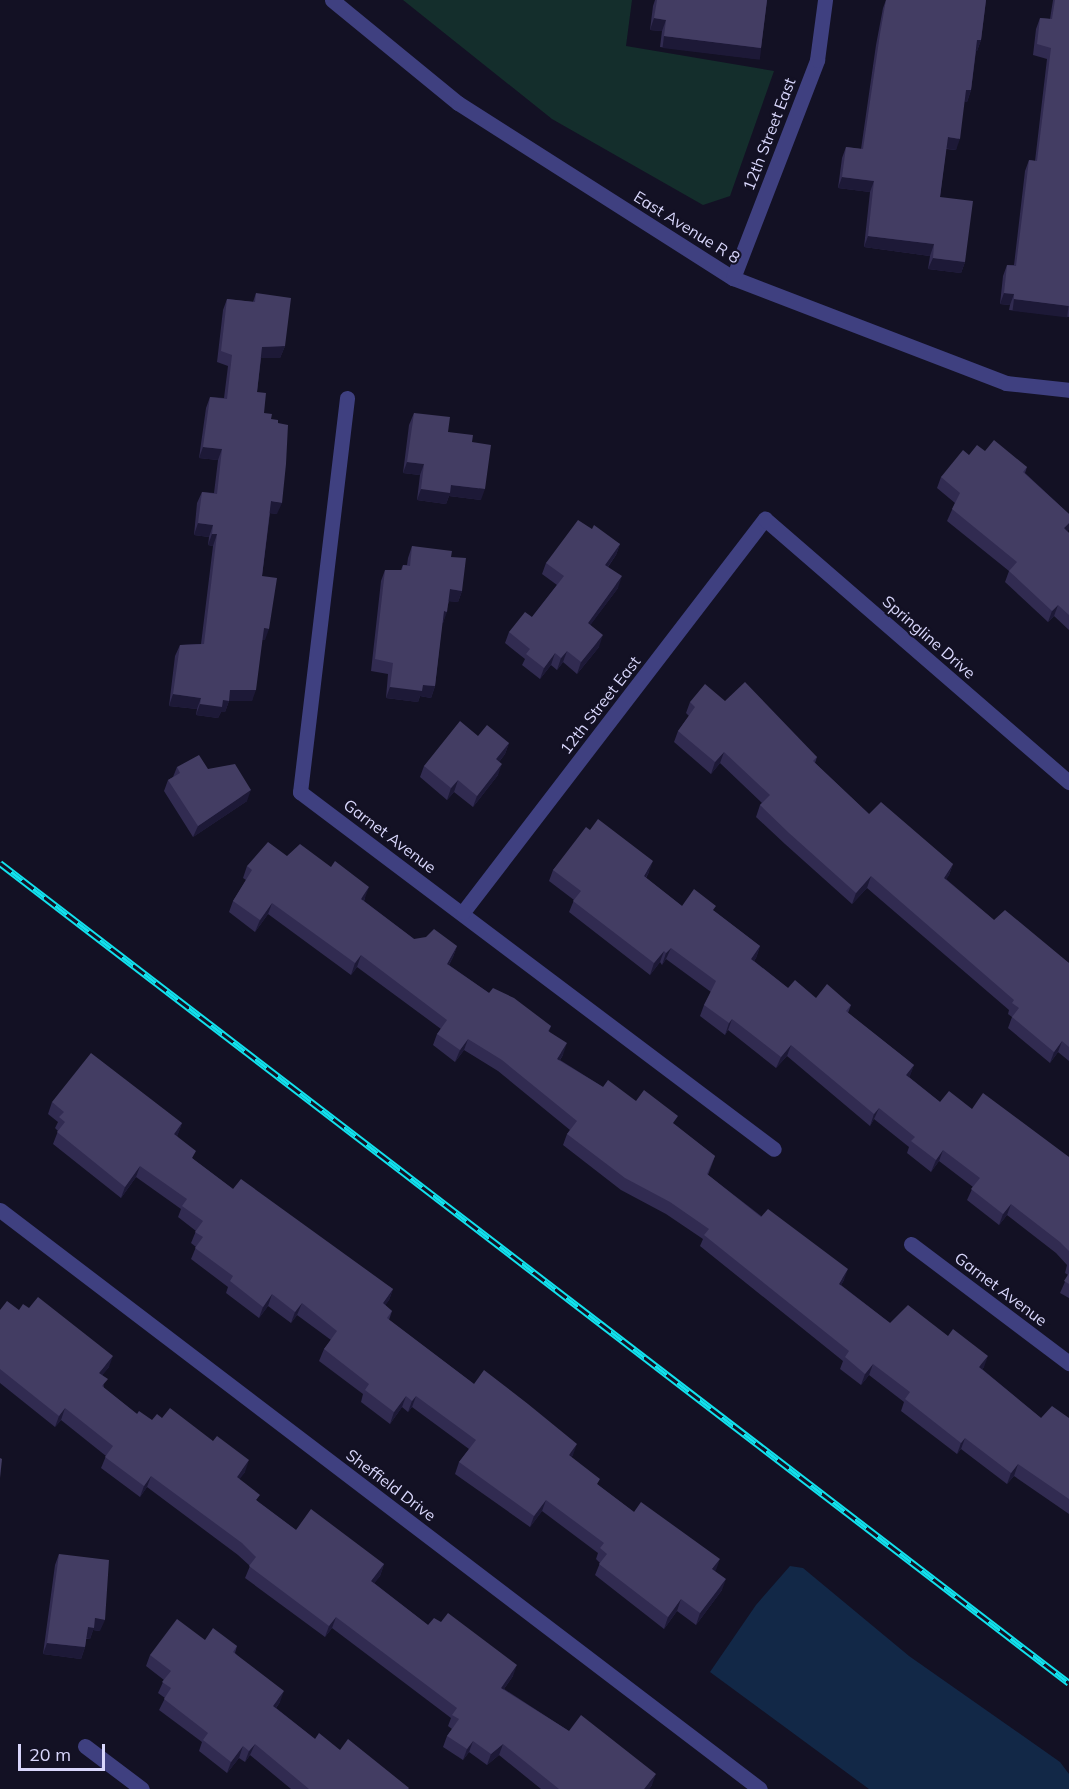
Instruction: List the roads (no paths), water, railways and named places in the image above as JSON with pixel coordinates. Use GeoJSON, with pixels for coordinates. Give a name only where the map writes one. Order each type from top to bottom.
{"type":"FeatureCollection","features":[{"type":"Feature","properties":{"kind":"street","name":"East Avenue R 8"},"geometry":{"type":"LineString","coordinates":[[332,0],[458,103],[734,278],[1006,383],[1069,390]]}},
{"type":"Feature","properties":{"kind":"street","name":"12th Street East"},"geometry":{"type":"LineString","coordinates":[[734,278],[817,60],[825,0]]}},
{"type":"Feature","properties":{"kind":"street","name":"Garnet Avenue"},"geometry":{"type":"LineString","coordinates":[[348,398],[300,792],[463,912],[774,1149]]}},
{"type":"Feature","properties":{"kind":"street","name":"12th Street East"},"geometry":{"type":"LineString","coordinates":[[463,912],[765,519]]}},
{"type":"Feature","properties":{"kind":"street","name":"Springline Drive"},"geometry":{"type":"LineString","coordinates":[[765,519],[1069,782]]}},
{"type":"Feature","properties":{"kind":"street","name":"Sheffield Drive"},"geometry":{"type":"LineString","coordinates":[[0,1210],[760,1789]]}},
{"type":"Feature","properties":{"kind":"street","name":"Garnet Avenue"},"geometry":{"type":"LineString","coordinates":[[911,1244],[1069,1364]]}},
{"type":"Feature","properties":{"kind":"street"},"geometry":{"type":"LineString","coordinates":[[85,1746],[142,1789]]}},
{"type":"Feature","properties":{"kind":"water"},"geometry":{"type":"Polygon","coordinates":[[[790,1566],[803,1568],[909,1656],[1060,1762],[1069,1774],[1069,1789],[869,1789],[710,1672],[756,1605],[790,1566]]]}},
{"type":"Feature","properties":{"kind":"railway"},"geometry":{"type":"LineString","coordinates":[[0,863],[1069,1683]]}}]}
